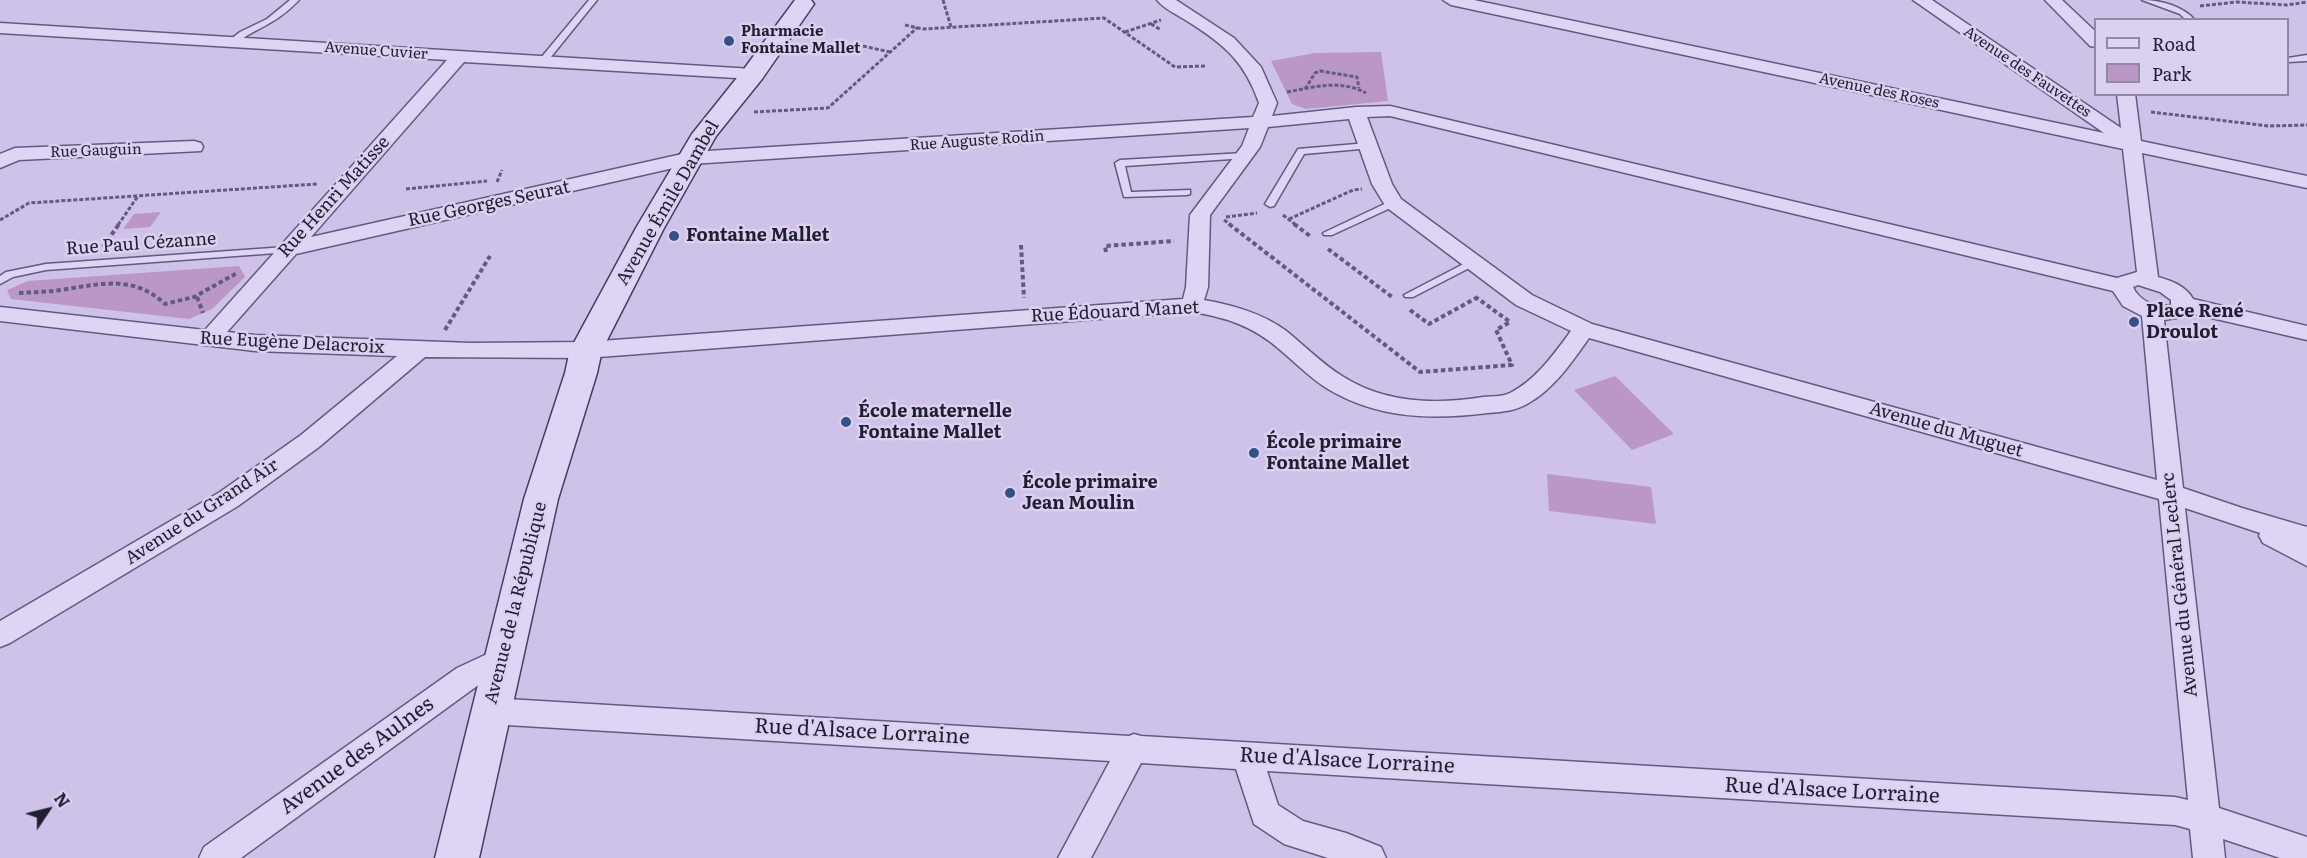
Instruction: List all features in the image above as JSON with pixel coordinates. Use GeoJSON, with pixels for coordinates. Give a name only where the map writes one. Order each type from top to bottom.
{"type":"FeatureCollection","features":[{"type":"Feature","properties":{"kind":"street"},"geometry":{"type":"LineString","coordinates":[[1165,0],[1230,42],[1246,56],[1254,67],[1268,103],[1262,122],[1244,156],[1200,215],[1197,287],[1192,305]]}},
{"type":"Feature","properties":{"kind":"street","name":"Avenue des Roses"},"geometry":{"type":"LineString","coordinates":[[1451,0],[2307,182]]}},
{"type":"Feature","properties":{"kind":"street","name":"Avenue des Fauvettes"},"geometry":{"type":"LineString","coordinates":[[1921,0],[2133,144]]}},
{"type":"Feature","properties":{"kind":"street"},"geometry":{"type":"LineString","coordinates":[[2053,0],[2094,40]]}},
{"type":"Feature","properties":{"kind":"street","name":"Avenue Émile Dambel"},"geometry":{"type":"LineString","coordinates":[[586,350],[650,228],[705,134],[806,2]]}},
{"type":"Feature","properties":{"kind":"street","name":"Avenue Cuvier"},"geometry":{"type":"LineString","coordinates":[[0,28],[753,74]]}},
{"type":"Feature","properties":{"kind":"street","name":"Rue Henri Matisse"},"geometry":{"type":"LineString","coordinates":[[209,339],[459,57]]}},
{"type":"Feature","properties":{"kind":"street"},"geometry":{"type":"LineString","coordinates":[[2128,102],[2148,279]]}},
{"type":"Feature","properties":{"kind":"street"},"geometry":{"type":"LineString","coordinates":[[1356,112],[1388,195]]}},
{"type":"Feature","properties":{"kind":"street","name":"Rue Auguste Rodin"},"geometry":{"type":"LineString","coordinates":[[692,158],[1262,122],[1356,112],[1396,112],[2122,286]]}},
{"type":"Feature","properties":{"kind":"street","name":"Rue Gauguin"},"geometry":{"type":"LineString","coordinates":[[0,162],[15,154],[194,147]]}},
{"type":"Feature","properties":{"kind":"street","name":"Rue Georges Seurat"},"geometry":{"type":"LineString","coordinates":[[286,250],[330,238],[692,158]]}},
{"type":"Feature","properties":{"kind":"street","name":"Avenue du Muguet"},"geometry":{"type":"LineString","coordinates":[[1388,195],[1524,300],[1584,329],[2170,493],[2238,517],[2307,537]]}},
{"type":"Feature","properties":{"kind":"street"},"geometry":{"type":"LineString","coordinates":[[2130,279],[2148,279],[2168,287],[2182,298],[2183,304],[2178,312],[2152,311],[2127,297],[2122,286],[2130,279]]}},
{"type":"Feature","properties":{"kind":"street"},"geometry":{"type":"LineString","coordinates":[[2183,304],[2307,333]]}},
{"type":"Feature","properties":{"kind":"street","name":"Rue Édouard Manet"},"geometry":{"type":"LineString","coordinates":[[586,350],[1192,305],[1240,314],[1268,329],[1306,362],[1344,388],[1383,405],[1428,411],[1476,407],[1516,400],[1548,378],[1584,329]]}},
{"type":"Feature","properties":{"kind":"street","name":"Avenue du Général Leclerc"},"geometry":{"type":"LineString","coordinates":[[2152,311],[2209,858]]}},
{"type":"Feature","properties":{"kind":"street","name":"Rue Eugène Delacroix"},"geometry":{"type":"LineString","coordinates":[[0,314],[209,339],[448,350],[586,350]]}},
{"type":"Feature","properties":{"kind":"street","name":"Avenue du Grand Air"},"geometry":{"type":"LineString","coordinates":[[0,635],[229,499],[310,441],[420,349]]}},
{"type":"Feature","properties":{"kind":"street","name":"Avenue de la République"},"geometry":{"type":"LineString","coordinates":[[457,858],[541,499],[586,350]]}},
{"type":"Feature","properties":{"kind":"street"},"geometry":{"type":"LineString","coordinates":[[2238,517],[2307,556]]}},
{"type":"Feature","properties":{"kind":"street","name":"Avenue des Aulnes"},"geometry":{"type":"LineString","coordinates":[[215,858],[467,677],[502,659]]}},
{"type":"Feature","properties":{"kind":"street","name":"Rue d'Alsace Lorraine"},"geometry":{"type":"LineString","coordinates":[[490,711],[1134,747],[2175,811],[2204,818],[2307,852]]}},
{"type":"Feature","properties":{"kind":"street"},"geometry":{"type":"LineString","coordinates":[[1074,858],[1134,747]]}},
{"type":"Feature","properties":{"kind":"street"},"geometry":{"type":"LineString","coordinates":[[1247,755],[1265,814],[1296,834],[1346,848],[1370,858]]}},
{"type":"Feature","properties":{"kind":"lane"},"geometry":{"type":"LineString","coordinates":[[234,41],[270,21],[295,0]]}},
{"type":"Feature","properties":{"kind":"lane"},"geometry":{"type":"LineString","coordinates":[[543,61],[593,0]]}},
{"type":"Feature","properties":{"kind":"lane"},"geometry":{"type":"LineString","coordinates":[[2146,0],[2183,12],[2189,18]]}},
{"type":"Feature","properties":{"kind":"lane"},"geometry":{"type":"LineString","coordinates":[[2289,60],[2307,58]]}},
{"type":"Feature","properties":{"kind":"lane"},"geometry":{"type":"LineString","coordinates":[[1270,204],[1302,151],[1368,146]]}},
{"type":"Feature","properties":{"kind":"lane"},"geometry":{"type":"LineString","coordinates":[[1187,192],[1127,195],[1120,163],[1244,156]]}},
{"type":"Feature","properties":{"kind":"lane"},"geometry":{"type":"LineString","coordinates":[[1328,233],[1388,195]]}},
{"type":"Feature","properties":{"kind":"lane","name":"Rue Paul Cézanne"},"geometry":{"type":"LineString","coordinates":[[0,281],[10,274],[46,267],[286,250]]}},
{"type":"Feature","properties":{"kind":"lane"},"geometry":{"type":"LineString","coordinates":[[1409,294],[1473,262]]}},
{"type":"Feature","properties":{"kind":"path"},"geometry":{"type":"LineString","coordinates":[[943,0],[951,27]]}},
{"type":"Feature","properties":{"kind":"path"},"geometry":{"type":"LineString","coordinates":[[2183,12],[2200,6],[2236,1],[2287,5],[2307,3]]}},
{"type":"Feature","properties":{"kind":"path"},"geometry":{"type":"LineString","coordinates":[[1124,32],[1184,12]]}},
{"type":"Feature","properties":{"kind":"path"},"geometry":{"type":"LineString","coordinates":[[905,25],[951,27],[1104,18],[1175,67],[1205,66]]}},
{"type":"Feature","properties":{"kind":"path"},"geometry":{"type":"LineString","coordinates":[[1151,23],[1161,30]]}},
{"type":"Feature","properties":{"kind":"path"},"geometry":{"type":"LineString","coordinates":[[720,114],[828,108],[918,27]]}},
{"type":"Feature","properties":{"kind":"path"},"geometry":{"type":"LineString","coordinates":[[863,46],[891,52]]}},
{"type":"Feature","properties":{"kind":"path"},"geometry":{"type":"LineString","coordinates":[[1304,90],[1307,82],[1320,71],[1357,77],[1359,89]]}},
{"type":"Feature","properties":{"kind":"path"},"geometry":{"type":"LineString","coordinates":[[1265,91],[1304,90],[1336,83],[1359,89],[1371,98],[1378,111]]}},
{"type":"Feature","properties":{"kind":"path"},"geometry":{"type":"LineString","coordinates":[[2128,102],[2269,126],[2307,125]]}},
{"type":"Feature","properties":{"kind":"path"},"geometry":{"type":"LineString","coordinates":[[406,189],[497,180]]}},
{"type":"Feature","properties":{"kind":"path"},"geometry":{"type":"LineString","coordinates":[[0,220],[29,203],[348,182]]}},
{"type":"Feature","properties":{"kind":"path"},"geometry":{"type":"LineString","coordinates":[[1288,219],[1353,190],[1388,195]]}},
{"type":"Feature","properties":{"kind":"path"},"geometry":{"type":"LineString","coordinates":[[90,264],[139,196]]}},
{"type":"Feature","properties":{"kind":"path"},"geometry":{"type":"LineString","coordinates":[[1270,204],[1315,239]]}},
{"type":"Feature","properties":{"kind":"path"},"geometry":{"type":"LineString","coordinates":[[1278,211],[1220,217],[1420,372],[1512,365],[1496,330],[1510,322],[1477,298]]}},
{"type":"Feature","properties":{"kind":"path"},"geometry":{"type":"LineString","coordinates":[[1106,252],[1105,246],[1174,241],[1176,248]]}},
{"type":"Feature","properties":{"kind":"path"},"geometry":{"type":"LineString","coordinates":[[1021,245],[1024,299]]}},
{"type":"Feature","properties":{"kind":"path"},"geometry":{"type":"LineString","coordinates":[[1324,246],[1397,300]]}},
{"type":"Feature","properties":{"kind":"path"},"geometry":{"type":"LineString","coordinates":[[448,350],[455,337],[441,336],[490,256]]}},
{"type":"Feature","properties":{"kind":"path"},"geometry":{"type":"LineString","coordinates":[[13,293],[64,290],[99,284],[137,286],[152,292],[165,304],[174,304],[197,297],[223,278],[242,271]]}},
{"type":"Feature","properties":{"kind":"path"},"geometry":{"type":"LineString","coordinates":[[1405,306],[1429,324],[1503,284]]}},
{"type":"Feature","properties":{"kind":"green space"},"geometry":{"type":"Polygon","coordinates":[[[1381,52],[1388,101],[1306,109],[1292,104],[1271,61],[1315,53],[1381,52]]]}},
{"type":"Feature","properties":{"kind":"green space"},"geometry":{"type":"Polygon","coordinates":[[[161,212],[150,227],[123,229],[134,214],[161,212]]]}},
{"type":"Feature","properties":{"kind":"green space"},"geometry":{"type":"Polygon","coordinates":[[[239,266],[245,277],[212,309],[189,319],[11,299],[7,290],[28,281],[239,266]]]}},
{"type":"Feature","properties":{"kind":"green space"},"geometry":{"type":"Polygon","coordinates":[[[1615,376],[1674,434],[1632,450],[1574,390],[1615,376]]]}},
{"type":"Feature","properties":{"kind":"green space"},"geometry":{"type":"Polygon","coordinates":[[[1547,474],[1651,487],[1656,524],[1549,511],[1547,474]]]}},
{"type":"Feature","properties":{"kind":"place","name":"Pharmacie Fontaine Mallet"},"geometry":{"type":"Point","coordinates":[729,41]}},
{"type":"Feature","properties":{"kind":"place","name":"Fontaine Mallet"},"geometry":{"type":"Point","coordinates":[674,236]}},
{"type":"Feature","properties":{"kind":"place","name":"Place René Droulot"},"geometry":{"type":"Point","coordinates":[2134,322]}},
{"type":"Feature","properties":{"kind":"place","name":"École maternelle Fontaine Mallet"},"geometry":{"type":"Point","coordinates":[846,422]}},
{"type":"Feature","properties":{"kind":"place","name":"École primaire Fontaine Mallet"},"geometry":{"type":"Point","coordinates":[1254,453]}},
{"type":"Feature","properties":{"kind":"place","name":"École primaire Jean Moulin"},"geometry":{"type":"Point","coordinates":[1010,493]}}]}
